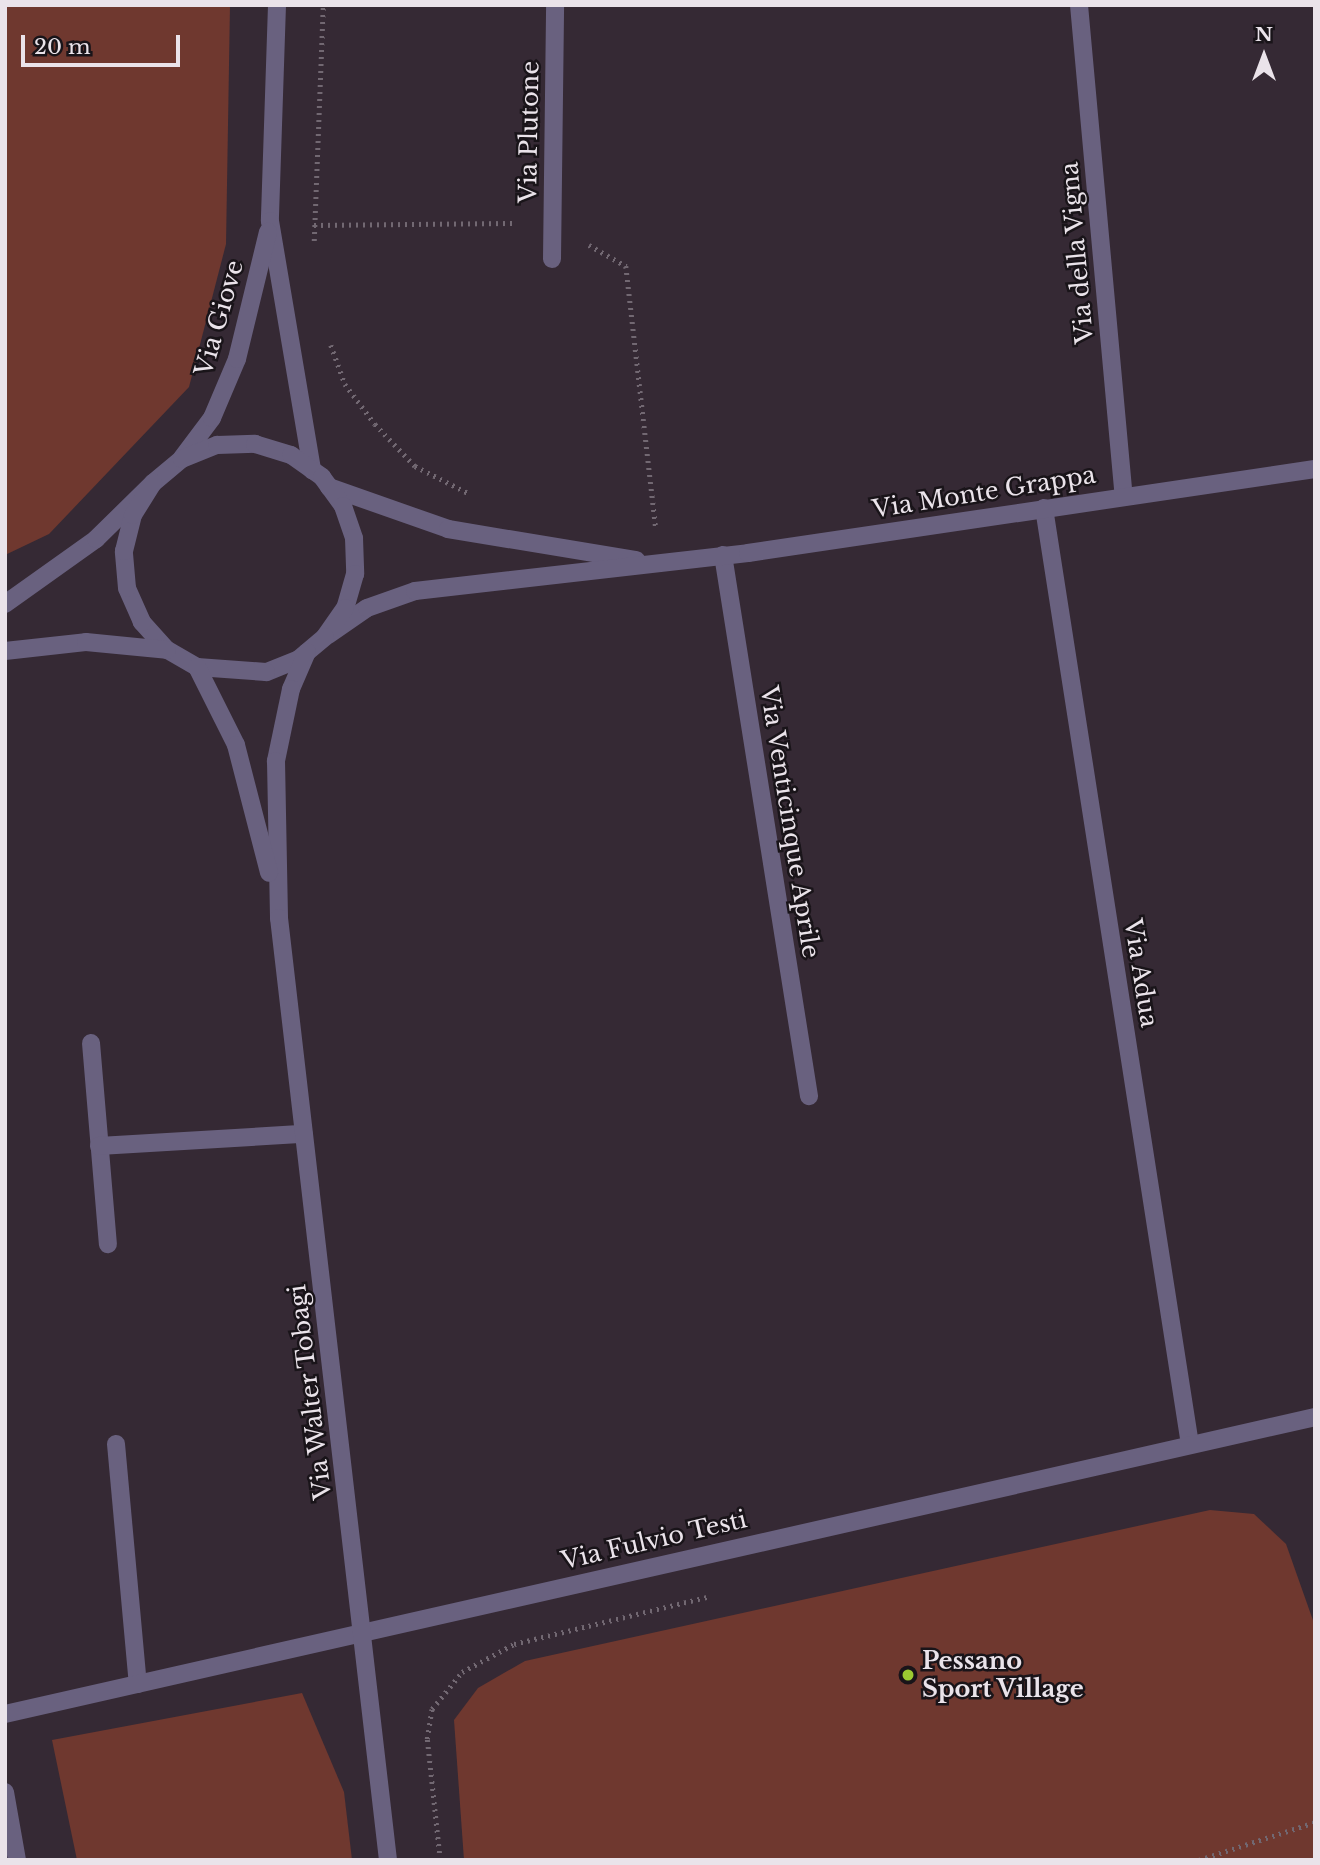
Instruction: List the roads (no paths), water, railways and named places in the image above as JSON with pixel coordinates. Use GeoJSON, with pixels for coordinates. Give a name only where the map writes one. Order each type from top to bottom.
{"type":"FeatureCollection","features":[{"type":"Feature","properties":{"kind":"street","name":"Via Giove"},"geometry":{"type":"LineString","coordinates":[[277,5],[271,221],[312,470]]}},
{"type":"Feature","properties":{"kind":"street","name":"Via Plutone"},"geometry":{"type":"LineString","coordinates":[[552,259],[555,5]]}},
{"type":"Feature","properties":{"kind":"street","name":"Via della Vigna"},"geometry":{"type":"LineString","coordinates":[[1079,5],[1124,496]]}},
{"type":"Feature","properties":{"kind":"street","name":"Via Giove"},"geometry":{"type":"LineString","coordinates":[[182,458],[212,418],[237,359],[271,221]]}},
{"type":"Feature","properties":{"kind":"street"},"geometry":{"type":"LineString","coordinates":[[5,604],[96,539],[153,482],[182,458],[217,445],[255,444],[291,455],[312,470],[329,487],[354,538],[355,574],[345,608],[326,637],[307,652],[266,672],[197,667],[167,650],[142,622],[127,588],[124,551],[132,514],[153,482]]}},
{"type":"Feature","properties":{"kind":"street","name":"Via Monte Grappa"},"geometry":{"type":"LineString","coordinates":[[326,637],[367,608],[415,591],[661,564],[1315,469]]}},
{"type":"Feature","properties":{"kind":"street","name":"Via Monte Grappa"},"geometry":{"type":"LineString","coordinates":[[329,487],[448,529],[661,564]]}},
{"type":"Feature","properties":{"kind":"street","name":"Via Adua"},"geometry":{"type":"LineString","coordinates":[[1044,508],[1190,1445]]}},
{"type":"Feature","properties":{"kind":"street","name":"Via Venticinque Aprile"},"geometry":{"type":"LineString","coordinates":[[723,555],[808,1096]]}},
{"type":"Feature","properties":{"kind":"street"},"geometry":{"type":"LineString","coordinates":[[5,651],[86,642],[167,650]]}},
{"type":"Feature","properties":{"kind":"street","name":"Via Walter Tobagi"},"geometry":{"type":"LineString","coordinates":[[307,652],[291,689],[276,761],[279,918],[364,1631],[388,1860]]}},
{"type":"Feature","properties":{"kind":"street","name":"Via Walter Tobagi"},"geometry":{"type":"LineString","coordinates":[[197,667],[242,763],[279,918]]}},
{"type":"Feature","properties":{"kind":"street"},"geometry":{"type":"LineString","coordinates":[[91,1043],[108,1244]]}},
{"type":"Feature","properties":{"kind":"street"},"geometry":{"type":"LineString","coordinates":[[99,1146],[304,1134]]}},
{"type":"Feature","properties":{"kind":"street","name":"Via Fulvio Testi"},"geometry":{"type":"LineString","coordinates":[[5,1714],[1315,1417]]}},
{"type":"Feature","properties":{"kind":"street"},"geometry":{"type":"LineString","coordinates":[[116,1444],[138,1684]]}},
{"type":"Feature","properties":{"kind":"street"},"geometry":{"type":"LineString","coordinates":[[5,1791],[17,1860]]}},
{"type":"Feature","properties":{"kind":"place","name":"Pessano Sport Village"},"geometry":{"type":"Point","coordinates":[908,1675]}}]}
